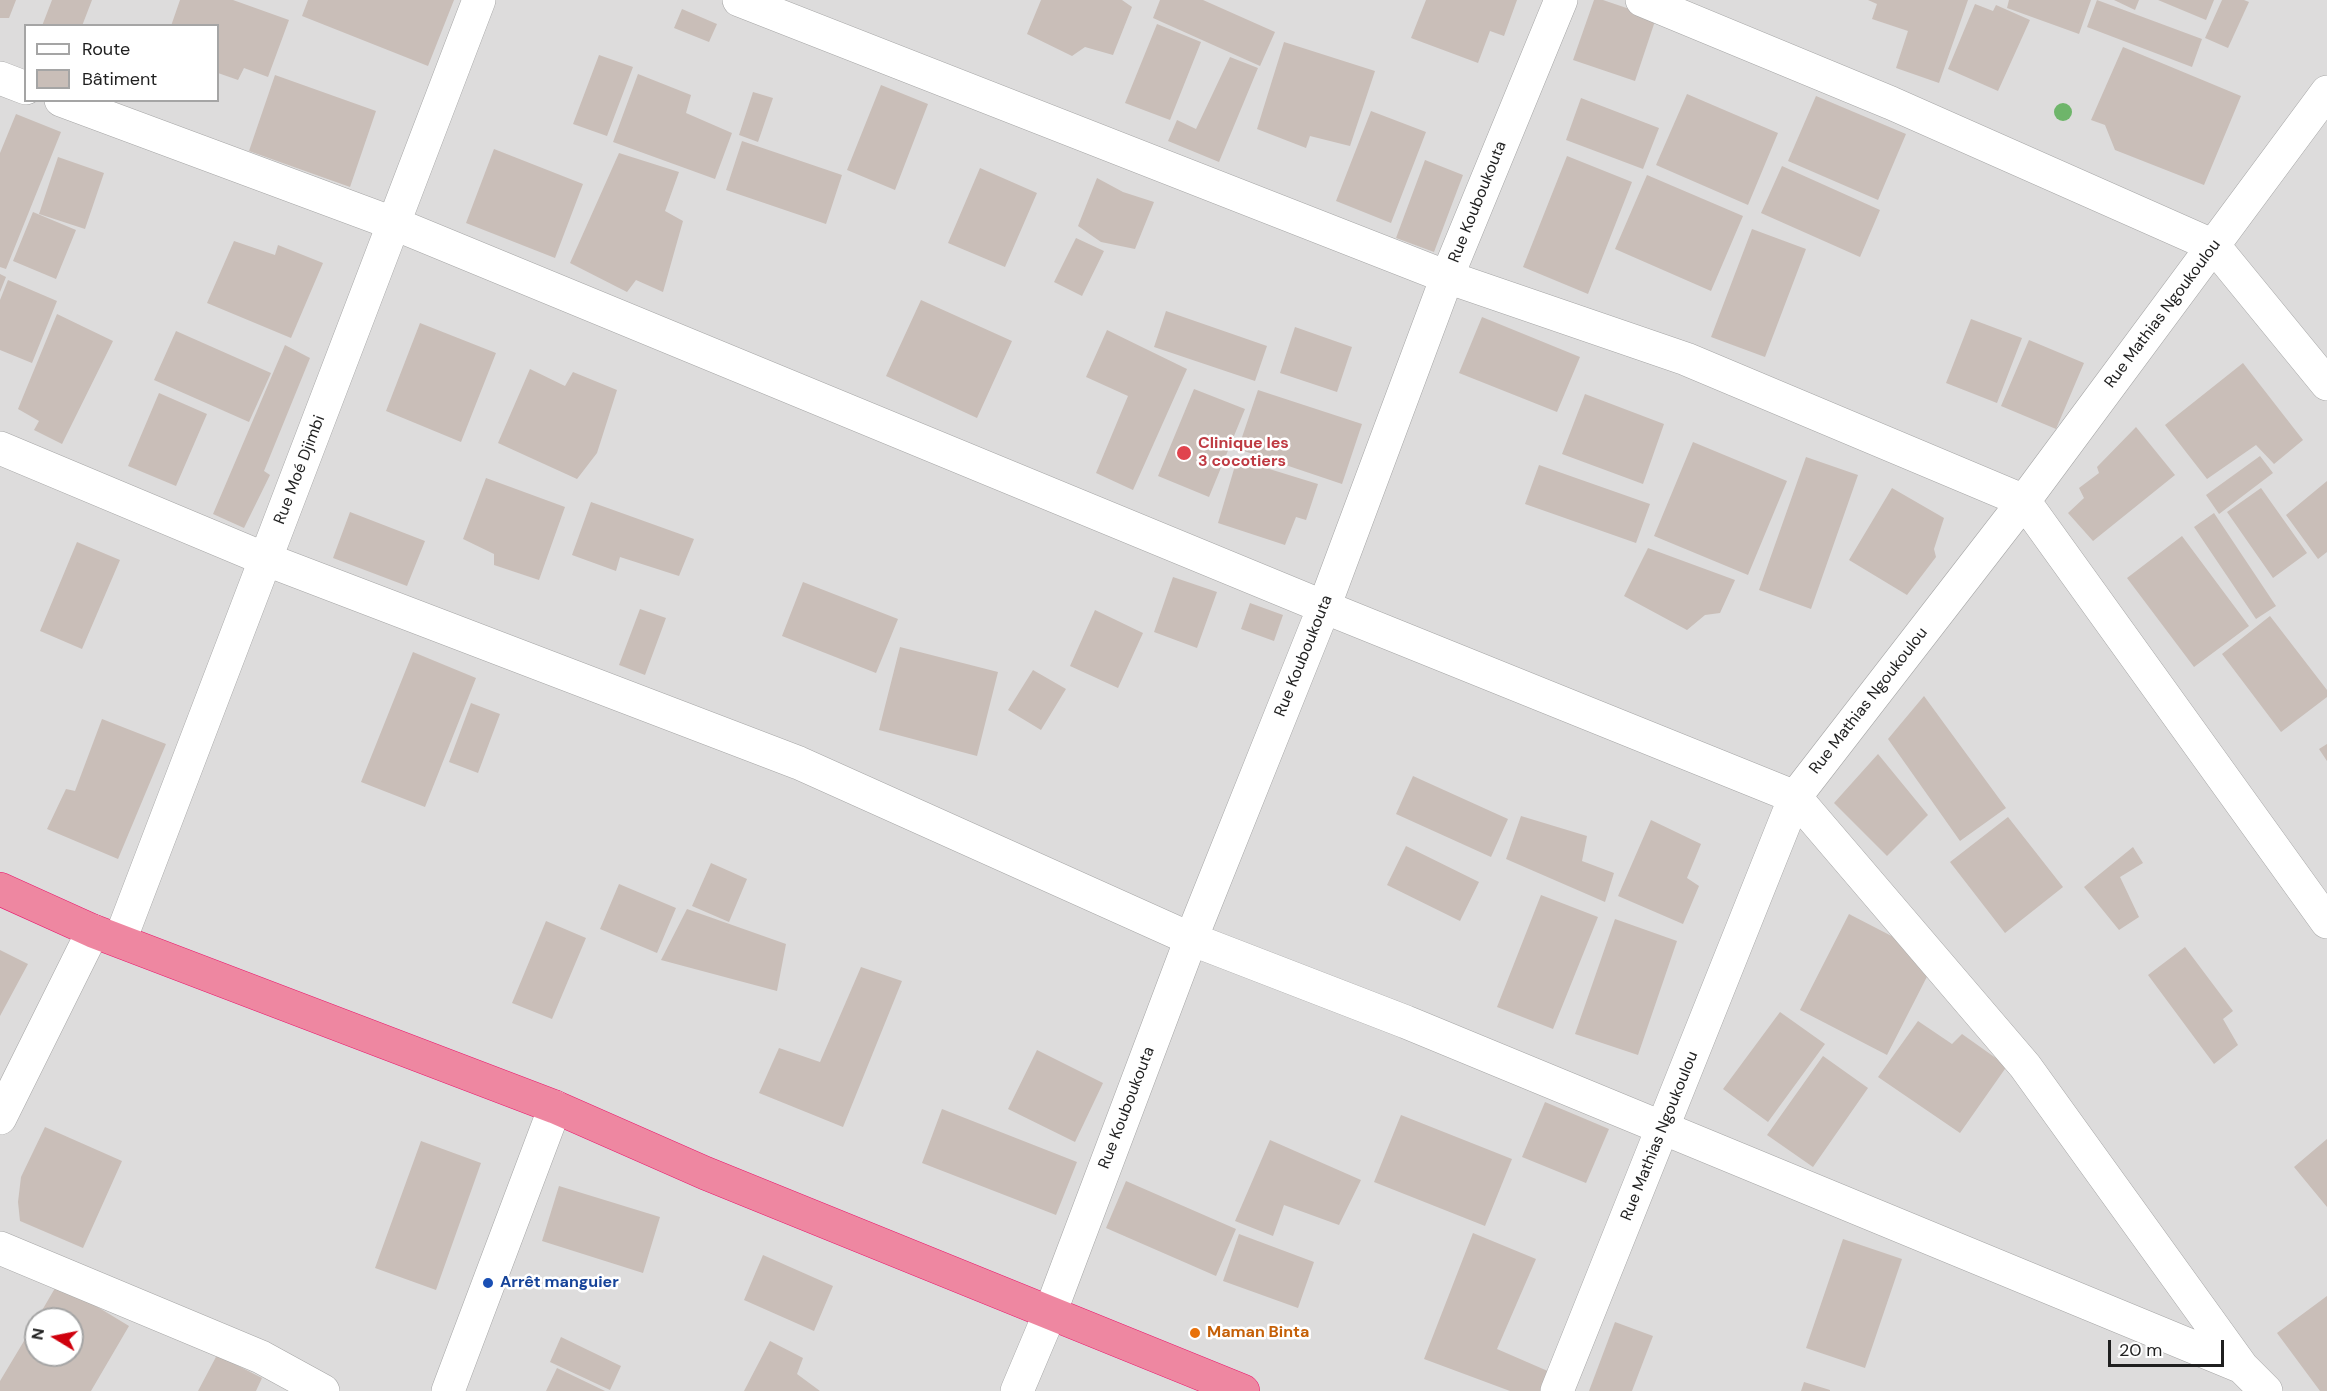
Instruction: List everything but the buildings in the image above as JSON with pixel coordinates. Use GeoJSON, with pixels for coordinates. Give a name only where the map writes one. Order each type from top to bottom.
{"type":"FeatureCollection","features":[{"type":"Feature","properties":{"kind":"highway"},"geometry":{"type":"LineString","coordinates":[[0,888],[107,935],[555,1107],[705,1173],[1243,1391]]}},
{"type":"Feature","properties":{"kind":"street","name":"Rue Moé Djimbi"},"geometry":{"type":"LineString","coordinates":[[0,1118],[107,935],[265,559],[479,0]]}},
{"type":"Feature","properties":{"kind":"street"},"geometry":{"type":"LineString","coordinates":[[739,0],[1447,277],[1686,359],[2024,501],[2327,922]]}},
{"type":"Feature","properties":{"kind":"street","name":"Rue Kouboukouta"},"geometry":{"type":"LineString","coordinates":[[1017,1391],[1050,1313],[1191,939],[1324,607],[1447,277],[1561,0]]}},
{"type":"Feature","properties":{"kind":"street"},"geometry":{"type":"LineString","coordinates":[[1642,0],[1891,103],[2214,246],[2327,384]]}},
{"type":"Feature","properties":{"kind":"street"},"geometry":{"type":"LineString","coordinates":[[0,78],[24,86]]}},
{"type":"Feature","properties":{"kind":"street","name":"Rue Mathias Ngoukoulou"},"geometry":{"type":"LineString","coordinates":[[1557,1391],[1795,797],[2024,501],[2327,92]]}},
{"type":"Feature","properties":{"kind":"street"},"geometry":{"type":"LineString","coordinates":[[66,102],[395,224],[1324,607],[1795,797],[2025,1066],[2242,1367],[2266,1391]]}},
{"type":"Feature","properties":{"kind":"street"},"geometry":{"type":"LineString","coordinates":[[0,448],[265,559],[799,763],[1191,939],[1406,1022],[1664,1127],[2242,1367]]}},
{"type":"Feature","properties":{"kind":"street"},"geometry":{"type":"LineString","coordinates":[[448,1391],[555,1107]]}},
{"type":"Feature","properties":{"kind":"street"},"geometry":{"type":"LineString","coordinates":[[0,1248],[261,1358],[323,1391]]}},
{"type":"Feature","properties":{"kind":"shaded area"},"geometry":{"type":"Polygon","coordinates":[[[0,0],[2327,0],[2327,1391],[0,1391],[0,0]]]}},
{"type":"Feature","properties":{"kind":"place","name":"Clinique les 3 cocotiers"},"geometry":{"type":"Point","coordinates":[1184,453]}},
{"type":"Feature","properties":{"kind":"place","name":"Arrêt manguier"},"geometry":{"type":"Point","coordinates":[488,1283]}},
{"type":"Feature","properties":{"kind":"place","name":"Maman Binta"},"geometry":{"type":"Point","coordinates":[1195,1333]}}]}
